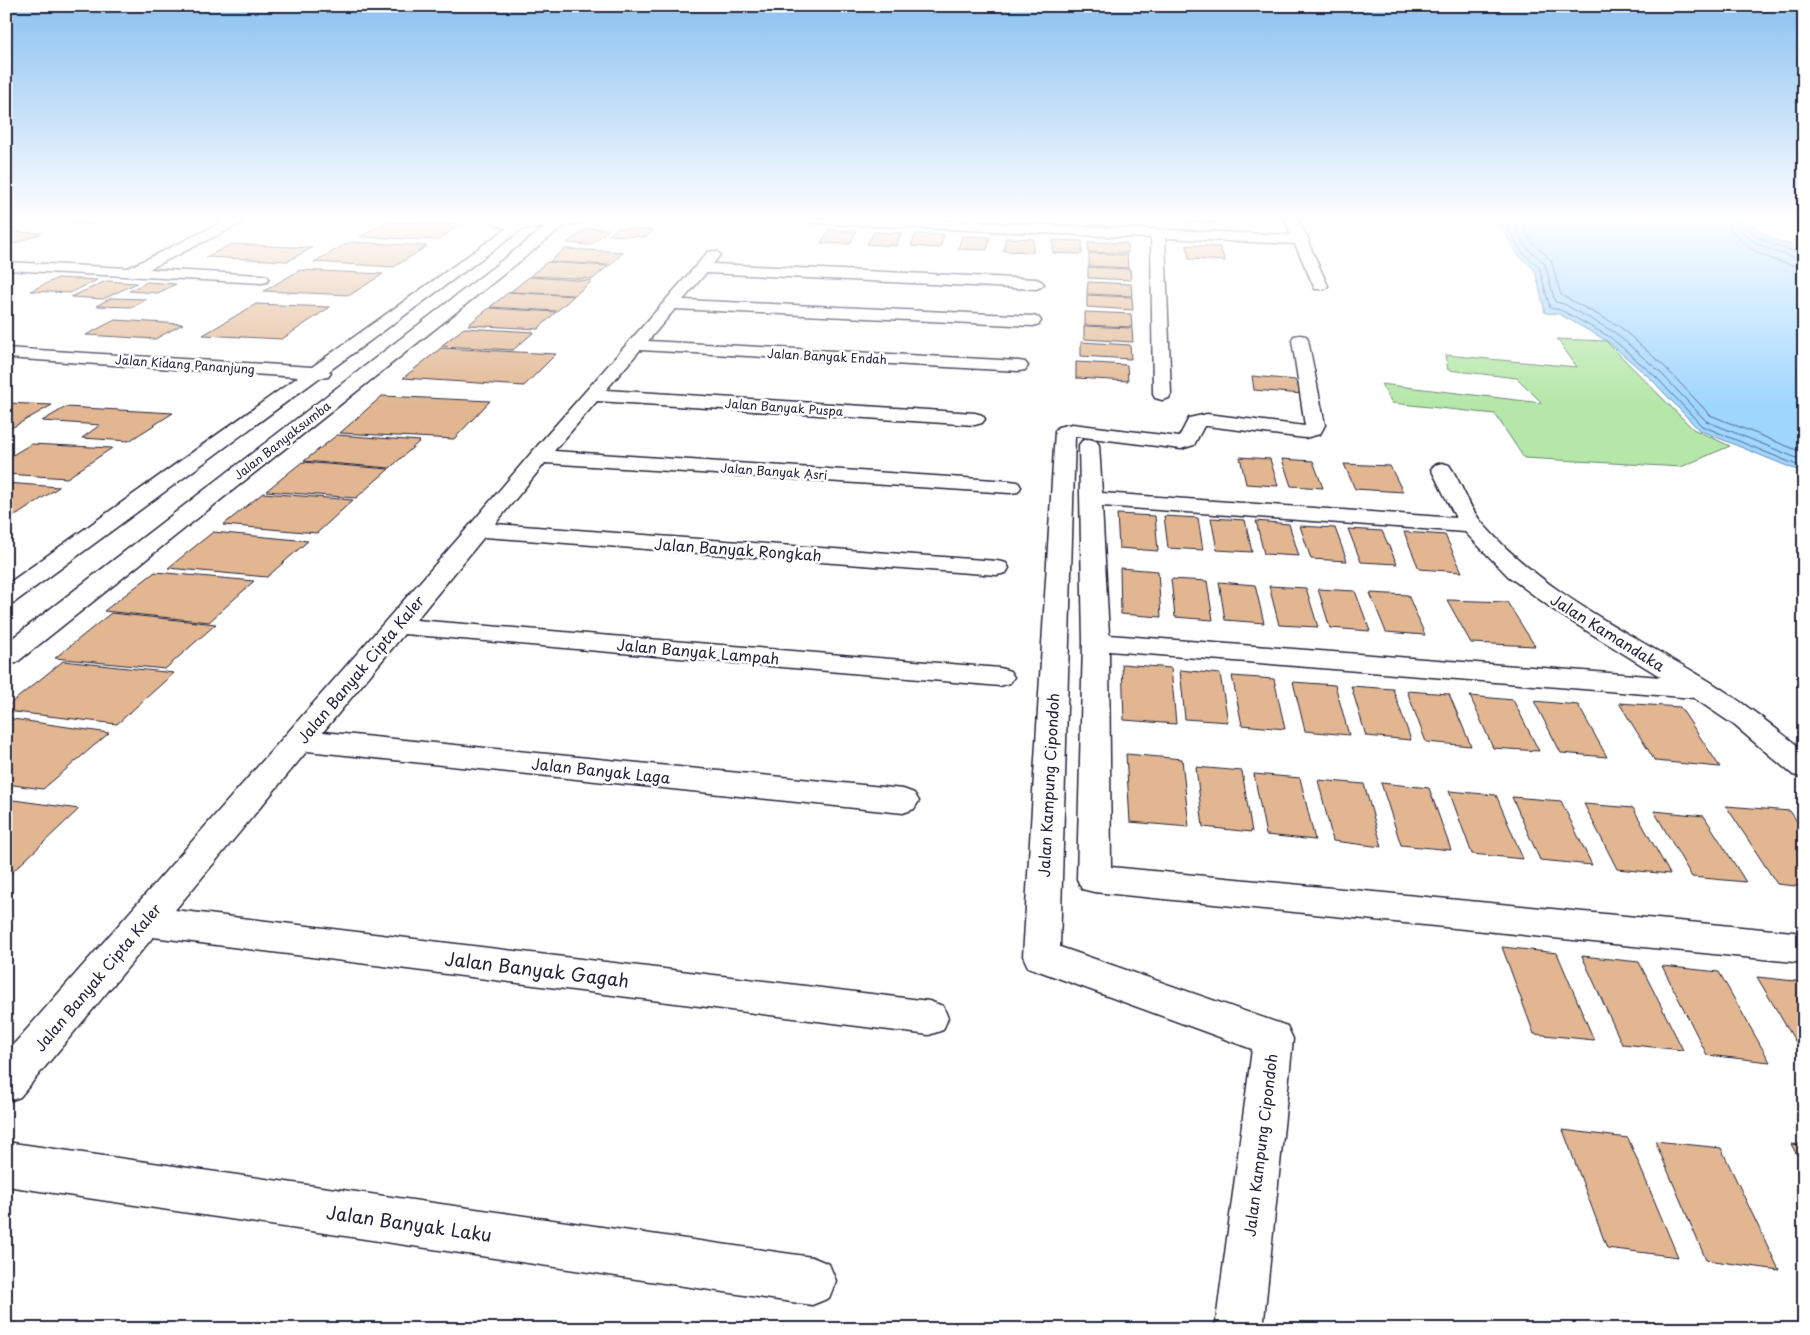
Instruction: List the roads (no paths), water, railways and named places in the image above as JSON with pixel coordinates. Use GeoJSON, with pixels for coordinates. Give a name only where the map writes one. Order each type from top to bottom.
{"type":"FeatureCollection","features":[{"type":"Feature","properties":{"kind":"street"},"geometry":{"type":"LineString","coordinates":[[6,597],[441,281]]}},
{"type":"Feature","properties":{"kind":"street","name":"Jalan Banyaksumba"},"geometry":{"type":"LineString","coordinates":[[6,657],[485,281]]}},
{"type":"Feature","properties":{"kind":"street","name":"Jalan Banyak Cipta Kaler"},"geometry":{"type":"LineString","coordinates":[[6,1083],[300,740],[478,530],[538,456],[690,281]]}},
{"type":"Feature","properties":{"kind":"street","name":"Jalan Banyak Cipta Kaler"},"geometry":{"type":"LineString","coordinates":[[996,281],[1036,284]]}},
{"type":"Feature","properties":{"kind":"street"},"geometry":{"type":"LineString","coordinates":[[1159,281],[1162,394]]}},
{"type":"Feature","properties":{"kind":"street"},"geometry":{"type":"LineString","coordinates":[[1318,281],[1320,286]]}},
{"type":"Feature","properties":{"kind":"street"},"geometry":{"type":"LineString","coordinates":[[671,304],[1034,321]]}},
{"type":"Feature","properties":{"kind":"street","name":"Jalan Kampung Cipondoh"},"geometry":{"type":"LineString","coordinates":[[1239,1329],[1273,1039],[1041,956],[1065,431],[1072,430],[1181,443],[1187,441],[1196,422],[1207,420],[1305,432],[1312,430],[1315,426],[1300,340]]}},
{"type":"Feature","properties":{"kind":"street","name":"Jalan Banyak Endah"},"geometry":{"type":"LineString","coordinates":[[636,345],[1019,366]]}},
{"type":"Feature","properties":{"kind":"street","name":"Jalan Kidang Pananjung"},"geometry":{"type":"LineString","coordinates":[[6,353],[365,376]]}},
{"type":"Feature","properties":{"kind":"street","name":"Jalan Kidang Pananjung"},"geometry":{"type":"LineString","coordinates":[[261,388],[341,394]]}},
{"type":"Feature","properties":{"kind":"street","name":"Jalan Banyak Puspa"},"geometry":{"type":"LineString","coordinates":[[592,395],[975,419]]}},
{"type":"Feature","properties":{"kind":"street"},"geometry":{"type":"LineString","coordinates":[[1089,445],[1096,642],[1094,879],[1804,948]]}},
{"type":"Feature","properties":{"kind":"street","name":"Jalan Banyak Asri"},"geometry":{"type":"LineString","coordinates":[[538,456],[1010,487]]}},
{"type":"Feature","properties":{"kind":"street","name":"Jalan Kamandaka"},"geometry":{"type":"LineString","coordinates":[[1442,469],[1472,526],[1517,571],[1568,608],[1701,689],[1744,718],[1804,767]]}},
{"type":"Feature","properties":{"kind":"street"},"geometry":{"type":"LineString","coordinates":[[1092,499],[1472,526]]}},
{"type":"Feature","properties":{"kind":"street","name":"Jalan Banyak Rongkah"},"geometry":{"type":"LineString","coordinates":[[478,530],[997,568]]}},
{"type":"Feature","properties":{"kind":"street","name":"Jalan Banyak Lampah"},"geometry":{"type":"LineString","coordinates":[[396,626],[1000,677]]}},
{"type":"Feature","properties":{"kind":"street"},"geometry":{"type":"LineString","coordinates":[[1096,642],[1701,689]]}},
{"type":"Feature","properties":{"kind":"street","name":"Jalan Banyak Laga"},"geometry":{"type":"LineString","coordinates":[[300,740],[903,800]]}},
{"type":"Feature","properties":{"kind":"street","name":"Jalan Banyak Gagah"},"geometry":{"type":"LineString","coordinates":[[144,921],[929,1018]]}},
{"type":"Feature","properties":{"kind":"street","name":"Jalan Banyak Laku"},"geometry":{"type":"LineString","coordinates":[[6,1164],[812,1281]]}},
{"type":"Feature","properties":{"kind":"water"},"geometry":{"type":"Polygon","coordinates":[[[1538,281],[1804,281],[1804,473],[1699,430],[1651,379],[1607,341],[1559,314],[1545,313],[1538,281]]]}}]}
